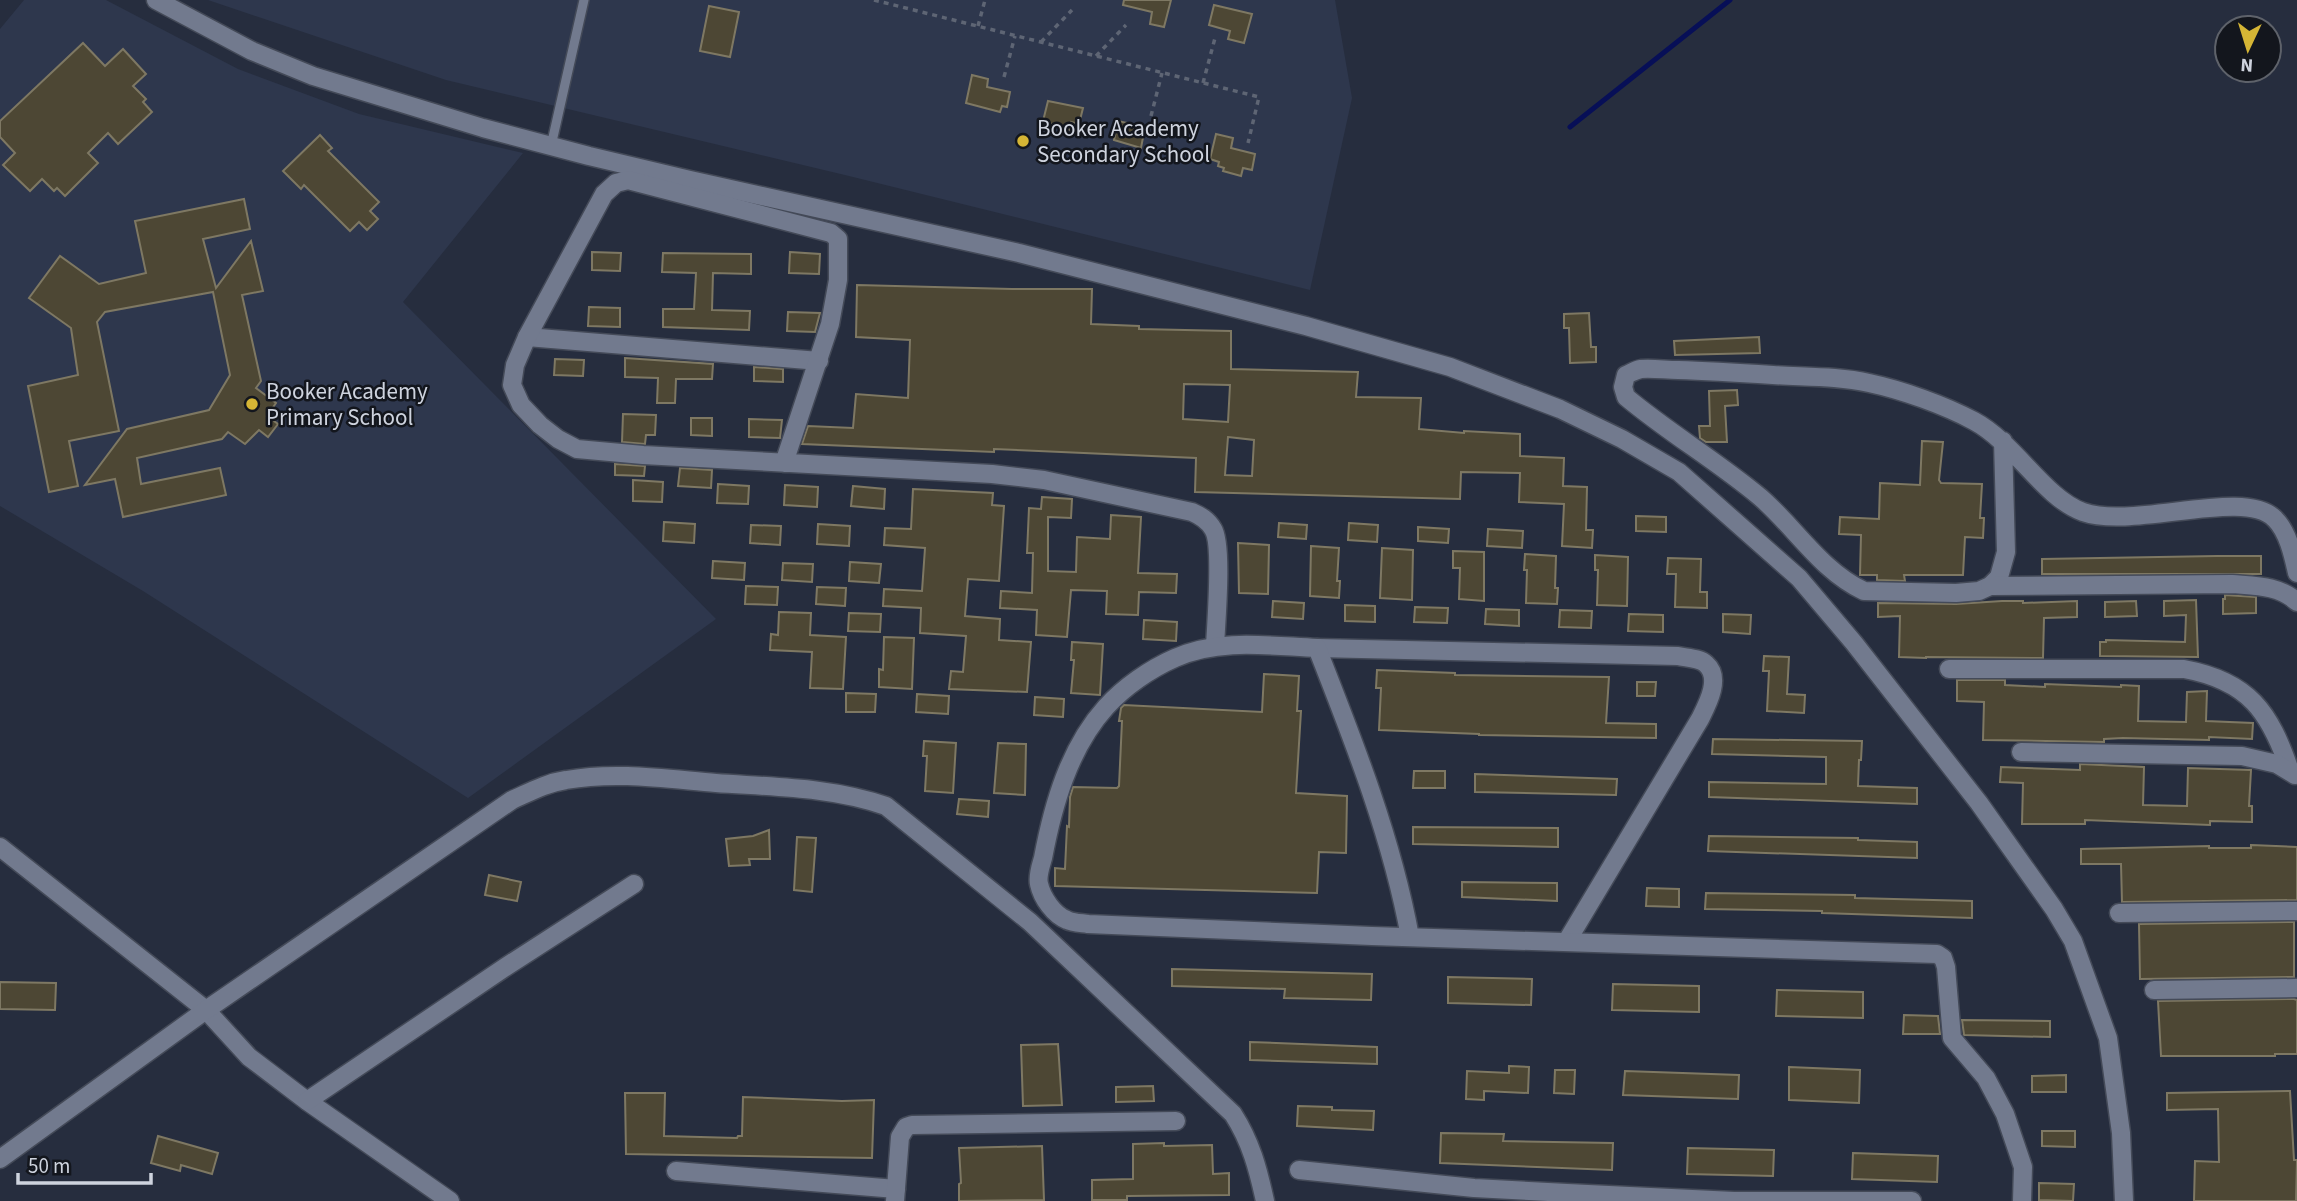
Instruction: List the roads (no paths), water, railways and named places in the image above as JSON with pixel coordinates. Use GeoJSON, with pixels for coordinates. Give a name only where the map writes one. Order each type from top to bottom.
{"type":"FeatureCollection","features":[{"type":"Feature","properties":{"kind":"street"},"geometry":{"type":"LineString","coordinates":[[156,0],[252,51],[313,76],[389,101],[551,146],[690,180],[1019,253],[1306,326],[1450,367],[1560,409],[1622,439],[1679,472],[1799,578],[1923,729],[2054,909],[2073,941],[2108,1038],[2121,1133],[2124,1201]]}},
{"type":"Feature","properties":{"kind":"street"},"geometry":{"type":"LineString","coordinates":[[784,463],[819,361],[835,300],[839,261],[837,237],[831,233],[628,180],[616,183],[604,194],[527,337],[515,365],[512,385],[521,405],[558,439],[576,449],[784,463],[992,474],[1044,480],[1192,512],[1205,518],[1215,531],[1215,646]]}},
{"type":"Feature","properties":{"kind":"street"},"geometry":{"type":"LineString","coordinates":[[527,337],[819,361]]}},
{"type":"Feature","properties":{"kind":"street"},"geometry":{"type":"LineString","coordinates":[[2003,441],[2006,552],[1999,577],[1990,586],[1979,591],[1864,591],[1834,571],[1764,500],[1636,406],[1626,397],[1623,387],[1626,375],[1641,369],[1868,383],[1975,421],[2003,441],[2065,503],[2084,513],[2117,518],[2222,507],[2244,506],[2262,510],[2271,514],[2283,529],[2297,573]]}},
{"type":"Feature","properties":{"kind":"street"},"geometry":{"type":"LineString","coordinates":[[1990,586],[2232,584],[2271,587],[2297,602]]}},
{"type":"Feature","properties":{"kind":"street"},"geometry":{"type":"LineString","coordinates":[[1567,942],[1700,719],[1710,699],[1712,685],[1712,674],[1707,664],[1678,656],[1245,645],[1215,646],[1187,653],[1160,665],[1128,687],[1106,707],[1086,734],[1068,770],[1051,816],[1038,882],[1049,906],[1067,920],[1088,924],[1410,937],[1937,954],[1943,958],[1946,967],[1952,1038],[1986,1078],[2005,1114],[2023,1167],[2022,1201]]}},
{"type":"Feature","properties":{"kind":"street"},"geometry":{"type":"LineString","coordinates":[[1317,648],[1347,724],[1401,888],[1410,937]]}},
{"type":"Feature","properties":{"kind":"street"},"geometry":{"type":"LineString","coordinates":[[1949,669],[2185,668],[2206,673],[2234,685],[2260,710],[2277,735],[2294,775]]}},
{"type":"Feature","properties":{"kind":"street"},"geometry":{"type":"LineString","coordinates":[[2021,752],[2242,756],[2277,764],[2294,775]]}},
{"type":"Feature","properties":{"kind":"street"},"geometry":{"type":"LineString","coordinates":[[0,1159],[206,1010],[512,800],[545,784],[597,776],[630,776],[808,789],[869,800],[886,806],[1030,922],[1233,1114],[1256,1159],[1265,1201]]}},
{"type":"Feature","properties":{"kind":"street"},"geometry":{"type":"LineString","coordinates":[[0,847],[206,1010],[250,1057],[307,1101],[450,1201]]}},
{"type":"Feature","properties":{"kind":"street"},"geometry":{"type":"LineString","coordinates":[[307,1101],[507,965],[634,884]]}},
{"type":"Feature","properties":{"kind":"street"},"geometry":{"type":"LineString","coordinates":[[2119,913],[2297,911]]}},
{"type":"Feature","properties":{"kind":"street"},"geometry":{"type":"LineString","coordinates":[[2154,990],[2297,988]]}},
{"type":"Feature","properties":{"kind":"street"},"geometry":{"type":"LineString","coordinates":[[676,1171],[895,1195],[900,1137],[906,1127],[912,1125],[1177,1121]]}},
{"type":"Feature","properties":{"kind":"street"},"geometry":{"type":"LineString","coordinates":[[1299,1170],[1474,1188],[1567,1193],[1734,1200],[1912,1201]]}},
{"type":"Feature","properties":{"kind":"lane"},"geometry":{"type":"LineString","coordinates":[[551,146],[584,0]]}},
{"type":"Feature","properties":{"kind":"waterway"},"geometry":{"type":"LineString","coordinates":[[1570,127],[1730,0]]}},
{"type":"Feature","properties":{"kind":"place","name":"Booker Academy Secondary School"},"geometry":{"type":"Point","coordinates":[1023,141]}},
{"type":"Feature","properties":{"kind":"place","name":"Booker Academy Primary School"},"geometry":{"type":"Point","coordinates":[252,404]}}]}
